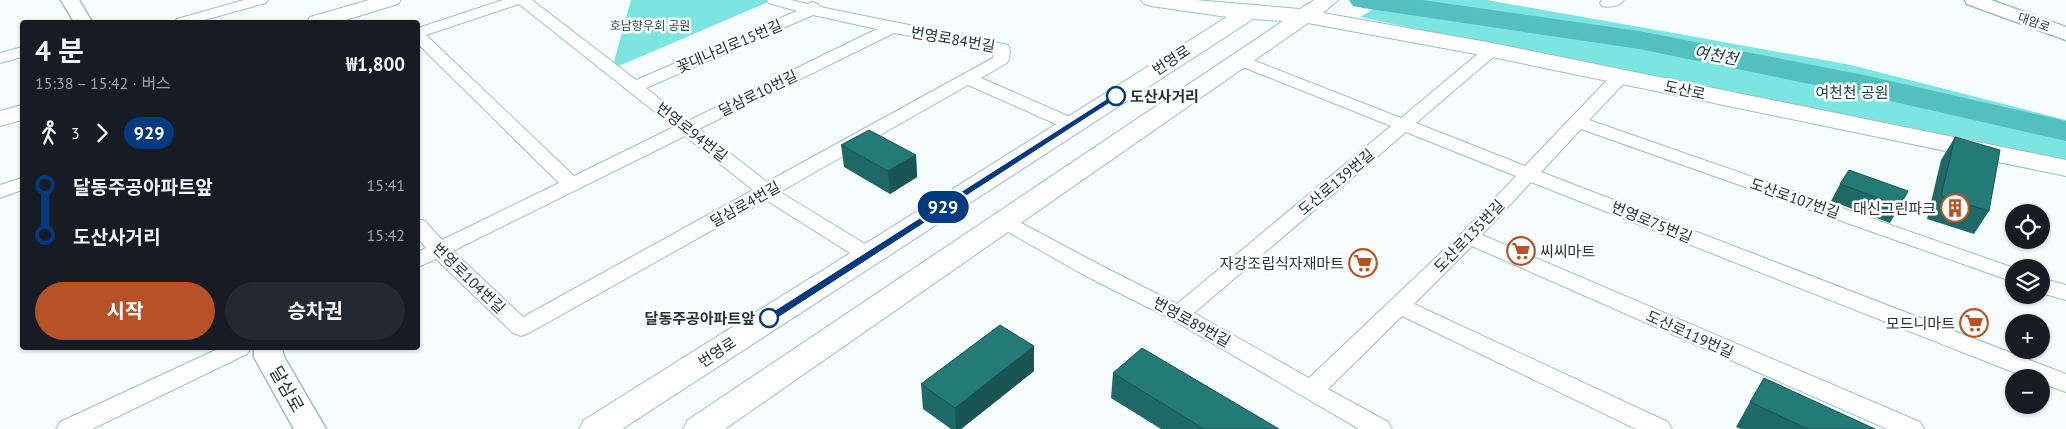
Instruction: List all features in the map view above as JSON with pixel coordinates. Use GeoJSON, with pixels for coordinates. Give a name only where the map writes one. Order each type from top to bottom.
{"type":"FeatureCollection","features":[{"type":"Feature","properties":{"kind":"main road"},"geometry":{"type":"LineString","coordinates":[[325,20],[391,0]]}},
{"type":"Feature","properties":{"kind":"main road","name":"도산로"},"geometry":{"type":"LineString","coordinates":[[1151,0],[1315,9],[1344,22],[1492,50],[2066,168]]}},
{"type":"Feature","properties":{"kind":"main road","name":"번영로"},"geometry":{"type":"LineString","coordinates":[[596,429],[1259,5]]}},
{"type":"Feature","properties":{"kind":"main road"},"geometry":{"type":"LineString","coordinates":[[700,429],[1315,9]]}},
{"type":"Feature","properties":{"kind":"main road"},"geometry":{"type":"LineString","coordinates":[[1197,43],[1239,60]]}},
{"type":"Feature","properties":{"kind":"main road"},"geometry":{"type":"LineString","coordinates":[[0,119],[20,113]]}},
{"type":"Feature","properties":{"kind":"street"},"geometry":{"type":"LineString","coordinates":[[70,0],[82,20]]}},
{"type":"Feature","properties":{"kind":"street"},"geometry":{"type":"LineString","coordinates":[[188,20],[235,3],[261,0]]}},
{"type":"Feature","properties":{"kind":"street"},"geometry":{"type":"LineString","coordinates":[[420,33],[518,0]]}},
{"type":"Feature","properties":{"kind":"street","name":"번영로94번길"},"geometry":{"type":"LineString","coordinates":[[523,0],[768,192],[868,255]]}},
{"type":"Feature","properties":{"kind":"street","name":"번영로84번길"},"geometry":{"type":"LineString","coordinates":[[774,0],[814,5],[891,28],[1002,48],[1001,60],[968,79]]}},
{"type":"Feature","properties":{"kind":"street","name":"대암로"},"geometry":{"type":"LineString","coordinates":[[1974,0],[2066,34]]}},
{"type":"Feature","properties":{"kind":"street","name":"꽃대나리로15번길"},"geometry":{"type":"LineString","coordinates":[[635,87],[814,5]]}},
{"type":"Feature","properties":{"kind":"street","name":"달삼로10번길"},"geometry":{"type":"LineString","coordinates":[[420,259],[891,28]]}},
{"type":"Feature","properties":{"kind":"street"},"geometry":{"type":"LineString","coordinates":[[420,36],[571,184]]}},
{"type":"Feature","properties":{"kind":"street","name":"도산로139번길"},"geometry":{"type":"LineString","coordinates":[[1179,314],[1492,50]]}},
{"type":"Feature","properties":{"kind":"street"},"geometry":{"type":"LineString","coordinates":[[0,58],[20,53]]}},
{"type":"Feature","properties":{"kind":"street","name":"번영로75번길"},"geometry":{"type":"LineString","coordinates":[[1239,60],[2066,383]]}},
{"type":"Feature","properties":{"kind":"street","name":"도산로135번길"},"geometry":{"type":"LineString","coordinates":[[1313,389],[1469,237],[1620,77]]}},
{"type":"Feature","properties":{"kind":"street"},"geometry":{"type":"LineString","coordinates":[[968,79],[1071,124]]}},
{"type":"Feature","properties":{"kind":"street","name":"달삼로4번길"},"geometry":{"type":"LineString","coordinates":[[521,328],[968,79]]}},
{"type":"Feature","properties":{"kind":"street","name":"도산로107번길"},"geometry":{"type":"LineString","coordinates":[[1577,122],[2005,272]]}},
{"type":"Feature","properties":{"kind":"street"},"geometry":{"type":"LineString","coordinates":[[0,192],[20,185]]}},
{"type":"Feature","properties":{"kind":"street","name":"번영로89번길"},"geometry":{"type":"LineString","coordinates":[[1003,221],[1090,269],[1179,314],[1313,389],[1379,429]]}},
{"type":"Feature","properties":{"kind":"street","name":"번영로104번길"},"geometry":{"type":"LineString","coordinates":[[420,227],[438,249],[521,328]]}},
{"type":"Feature","properties":{"kind":"street","name":"도산로119번길"},"geometry":{"type":"LineString","coordinates":[[1469,237],[1911,429]]}},
{"type":"Feature","properties":{"kind":"street"},"geometry":{"type":"LineString","coordinates":[[2050,288],[2066,293]]}},
{"type":"Feature","properties":{"kind":"street"},"geometry":{"type":"LineString","coordinates":[[1400,306],[1659,429]]}},
{"type":"Feature","properties":{"kind":"street"},"geometry":{"type":"LineString","coordinates":[[70,429],[235,350]]}},
{"type":"Feature","properties":{"kind":"street","name":"달삼로"},"geometry":{"type":"LineString","coordinates":[[268,350],[269,357],[310,429]]}},
{"type":"Feature","properties":{"kind":"green space","name":"호남향우회 공원"},"geometry":{"type":"Polygon","coordinates":[[[631,0],[773,0],[612,69],[631,0]]]}},
{"type":"Feature","properties":{"kind":"green space","name":"여천천 공원"},"geometry":{"type":"Polygon","coordinates":[[[1389,0],[1487,0],[1851,65],[2066,120],[2066,165],[1360,17],[1389,0]]]}},
{"type":"Feature","properties":{"kind":"building"},"geometry":{"type":"Polygon","coordinates":[[[869,130],[916,155],[888,171],[841,145],[869,130]]]}},
{"type":"Feature","properties":{"kind":"building"},"geometry":{"type":"Polygon","coordinates":[[[1955,137],[2000,150],[1989,211],[1941,196],[1955,137]]]}},
{"type":"Feature","properties":{"kind":"building"},"geometry":{"type":"Polygon","coordinates":[[[1849,170],[1908,191],[1900,206],[1840,184],[1849,170]]]}},
{"type":"Feature","properties":{"kind":"building"},"geometry":{"type":"Polygon","coordinates":[[[1000,325],[1034,346],[955,408],[921,384],[1000,325]]]}},
{"type":"Feature","properties":{"kind":"building"},"geometry":{"type":"Polygon","coordinates":[[[1142,348],[1279,429],[1204,429],[1113,373],[1142,348]]]}},
{"type":"Feature","properties":{"kind":"building"},"geometry":{"type":"Polygon","coordinates":[[[1764,378],[1875,429],[1808,429],[1750,402],[1764,378]]]}},
{"type":"Feature","properties":{"kind":"waterway","name":"여천천"},"geometry":{"type":"LineString","coordinates":[[1363,0],[1639,40],[1864,85],[2066,131]]}},
{"type":"Feature","properties":{"kind":"bus line","name":"929"},"geometry":{"type":"LineString","coordinates":[[769,318],[1116,96]]}},
{"type":"Feature","properties":{"kind":"place","name":"도산사거리"},"geometry":{"type":"Point","coordinates":[1116,96]}},
{"type":"Feature","properties":{"kind":"place","name":"대신그린파크"},"geometry":{"type":"Point","coordinates":[1955,208]}},
{"type":"Feature","properties":{"kind":"place","name":"씨씨마트"},"geometry":{"type":"Point","coordinates":[1521,251]}},
{"type":"Feature","properties":{"kind":"place","name":"자강조립식자재마트"},"geometry":{"type":"Point","coordinates":[1363,263]}},
{"type":"Feature","properties":{"kind":"place","name":"달동주공아파트앞"},"geometry":{"type":"Point","coordinates":[769,318]}},
{"type":"Feature","properties":{"kind":"place","name":"모드니마트"},"geometry":{"type":"Point","coordinates":[1974,323]}}]}
